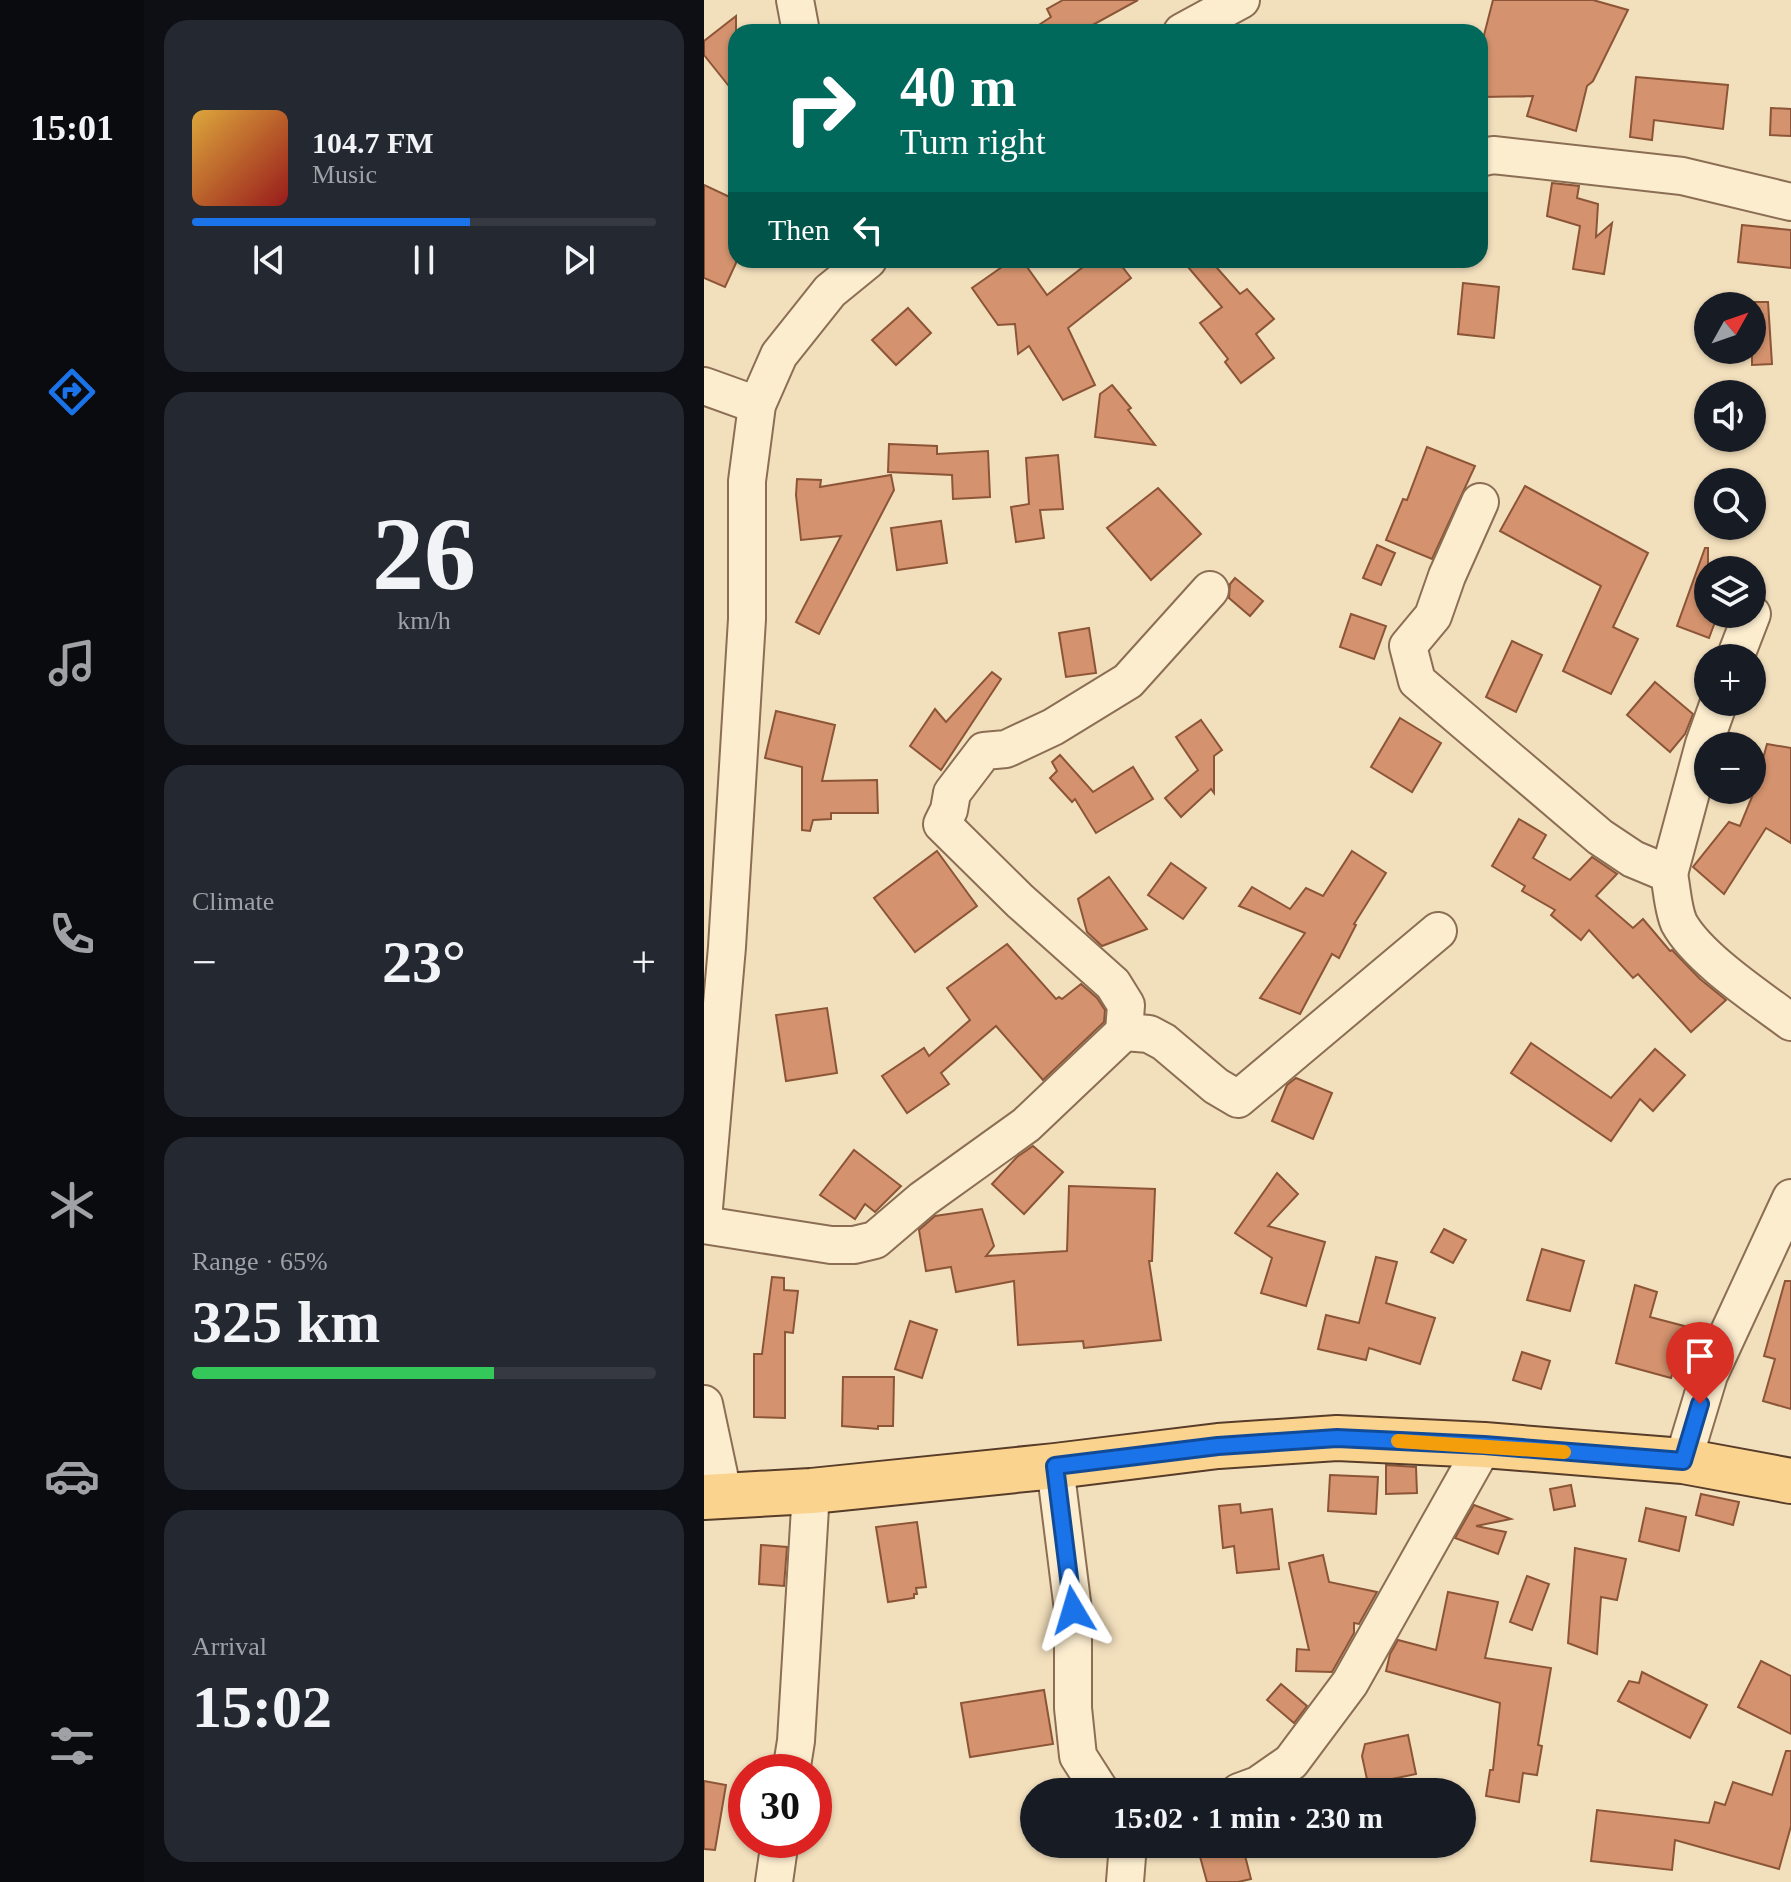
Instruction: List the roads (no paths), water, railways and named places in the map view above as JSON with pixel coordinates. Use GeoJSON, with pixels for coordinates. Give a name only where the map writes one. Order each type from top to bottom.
{"type":"FeatureCollection","features":[{"type":"Feature","properties":{"kind":"main road"},"geometry":{"type":"LineString","coordinates":[[714,1498],[1055,1466],[1218,1446],[1337,1438],[1484,1445],[1683,1461],[1791,1481]]}},
{"type":"Feature","properties":{"kind":"street"},"geometry":{"type":"LineString","coordinates":[[795,0],[800,24]]}},
{"type":"Feature","properties":{"kind":"street"},"geometry":{"type":"LineString","coordinates":[[1197,24],[1241,0]]}},
{"type":"Feature","properties":{"kind":"street"},"geometry":{"type":"LineString","coordinates":[[1488,156],[1682,176],[1791,202]]}},
{"type":"Feature","properties":{"kind":"street"},"geometry":{"type":"LineString","coordinates":[[704,1208],[727,947],[747,619],[747,481],[757,405],[779,355],[830,291],[858,268]]}},
{"type":"Feature","properties":{"kind":"street"},"geometry":{"type":"LineString","coordinates":[[704,386],[757,405]]}},
{"type":"Feature","properties":{"kind":"street"},"geometry":{"type":"LineString","coordinates":[[1480,502],[1433,616],[1408,646],[1417,681],[1600,837],[1633,859],[1669,874]]}},
{"type":"Feature","properties":{"kind":"street"},"geometry":{"type":"LineString","coordinates":[[704,1225],[831,1245],[854,1245],[875,1240],[923,1199],[1026,1125],[1124,1032],[1126,1005],[1113,984],[1020,901],[942,824],[952,793],[984,751],[1006,749],[1053,727],[1128,681],[1210,590]]}},
{"type":"Feature","properties":{"kind":"street"},"geometry":{"type":"LineString","coordinates":[[1714,716],[1669,874],[1679,922],[1728,976],[1791,1022]]}},
{"type":"Feature","properties":{"kind":"street"},"geometry":{"type":"LineString","coordinates":[[1124,1032],[1149,1034],[1164,1042],[1216,1086],[1238,1099],[1438,931]]}},
{"type":"Feature","properties":{"kind":"street"},"geometry":{"type":"LineString","coordinates":[[1683,1461],[1709,1375],[1791,1198]]}},
{"type":"Feature","properties":{"kind":"street"},"geometry":{"type":"LineString","coordinates":[[704,1404],[714,1498]]}},
{"type":"Feature","properties":{"kind":"street"},"geometry":{"type":"LineString","coordinates":[[1268,1778],[1291,1762],[1350,1683],[1484,1445]]}},
{"type":"Feature","properties":{"kind":"street"},"geometry":{"type":"LineString","coordinates":[[1055,1466],[1073,1610],[1073,1708],[1078,1756],[1092,1778]]}},
{"type":"Feature","properties":{"kind":"street"},"geometry":{"type":"LineString","coordinates":[[794,1754],[811,1491]]}},
{"type":"Feature","properties":{"kind":"street"},"geometry":{"type":"LineString","coordinates":[[774,1882],[777,1858]]}},
{"type":"Feature","properties":{"kind":"street"},"geometry":{"type":"LineString","coordinates":[[1125,1882],[1127,1858]]}}]}
